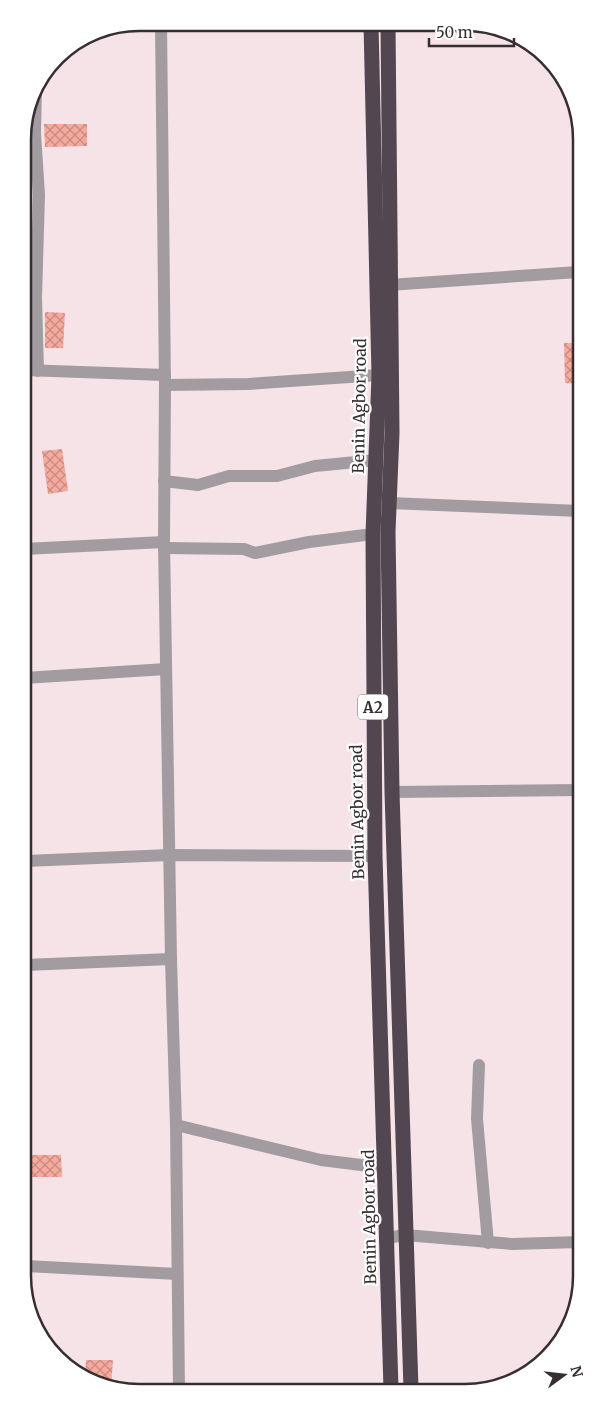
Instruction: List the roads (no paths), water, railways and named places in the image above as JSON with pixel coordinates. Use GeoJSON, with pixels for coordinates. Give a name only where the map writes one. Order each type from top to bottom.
{"type":"FeatureCollection","features":[{"type":"Feature","properties":{"kind":"highway","name":"Benin Agbor road"},"geometry":{"type":"LineString","coordinates":[[371,31],[379,375],[377,460],[372,534],[375,856],[391,1384]]}},
{"type":"Feature","properties":{"kind":"highway","name":"Benin Agbor road"},"geometry":{"type":"LineString","coordinates":[[388,31],[389,285],[392,433],[389,503],[392,792],[411,1384]]}},
{"type":"Feature","properties":{"kind":"street"},"geometry":{"type":"LineString","coordinates":[[161,31],[165,380],[164,545],[171,959],[176,1125],[176,1274],[179,1384]]}},
{"type":"Feature","properties":{"kind":"street"},"geometry":{"type":"LineString","coordinates":[[35,110],[39,195],[36,298],[38,371]]}},
{"type":"Feature","properties":{"kind":"street"},"geometry":{"type":"LineString","coordinates":[[389,285],[573,272]]}},
{"type":"Feature","properties":{"kind":"street"},"geometry":{"type":"LineString","coordinates":[[31,370],[248,384],[379,375]]}},
{"type":"Feature","properties":{"kind":"street"},"geometry":{"type":"LineString","coordinates":[[164,481],[198,485],[229,476],[277,476],[315,466],[377,460]]}},
{"type":"Feature","properties":{"kind":"street"},"geometry":{"type":"LineString","coordinates":[[389,503],[573,511]]}},
{"type":"Feature","properties":{"kind":"street"},"geometry":{"type":"LineString","coordinates":[[31,549],[164,545],[244,549],[255,553],[309,542],[372,534]]}},
{"type":"Feature","properties":{"kind":"street"},"geometry":{"type":"LineString","coordinates":[[31,678],[166,670]]}},
{"type":"Feature","properties":{"kind":"street"},"geometry":{"type":"LineString","coordinates":[[392,792],[573,790]]}},
{"type":"Feature","properties":{"kind":"street"},"geometry":{"type":"LineString","coordinates":[[31,861],[170,855],[375,856]]}},
{"type":"Feature","properties":{"kind":"street"},"geometry":{"type":"LineString","coordinates":[[31,965],[171,959]]}},
{"type":"Feature","properties":{"kind":"street"},"geometry":{"type":"LineString","coordinates":[[479,1065],[477,1119],[488,1242]]}},
{"type":"Feature","properties":{"kind":"street"},"geometry":{"type":"LineString","coordinates":[[176,1125],[321,1160],[385,1168]]}},
{"type":"Feature","properties":{"kind":"street"},"geometry":{"type":"LineString","coordinates":[[387,1238],[405,1235],[488,1242],[573,1242]]}},
{"type":"Feature","properties":{"kind":"street"},"geometry":{"type":"LineString","coordinates":[[31,1266],[176,1274]]}}]}
